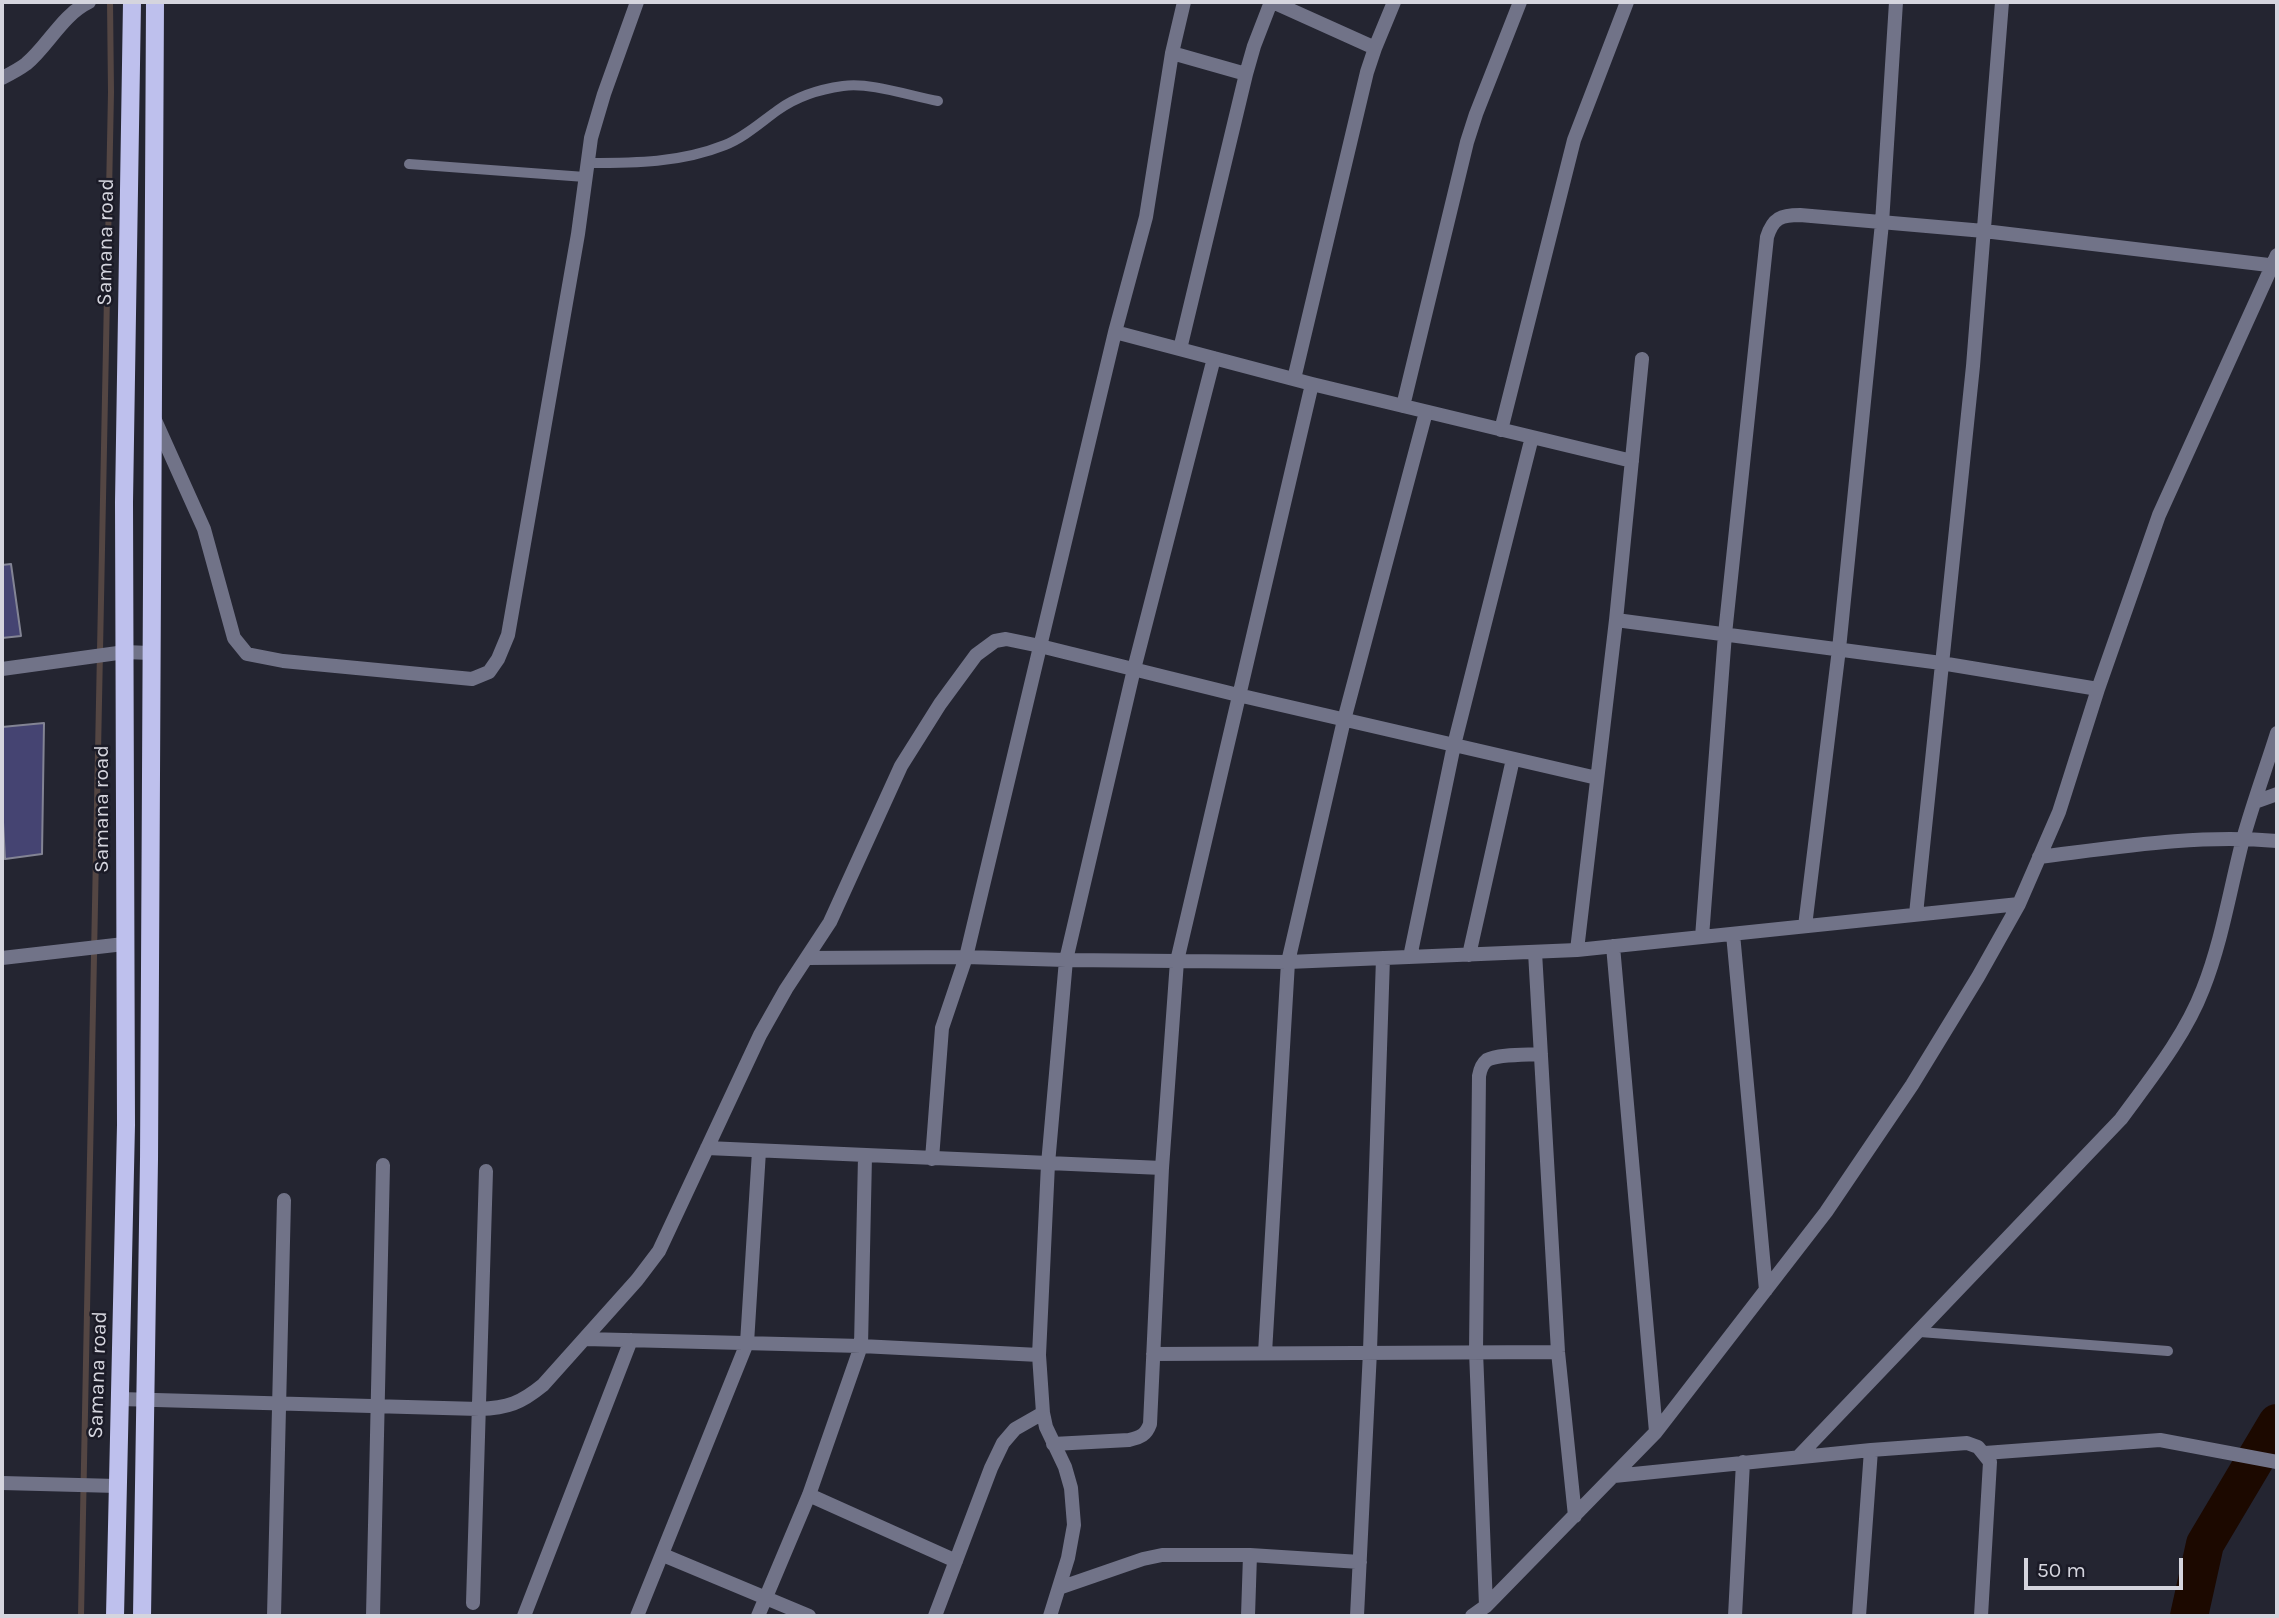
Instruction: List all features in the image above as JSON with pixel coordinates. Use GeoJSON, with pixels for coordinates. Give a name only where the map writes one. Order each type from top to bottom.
{"type":"FeatureCollection","features":[{"type":"Feature","properties":{"kind":"main road","name":"Samana road"},"geometry":{"type":"LineString","coordinates":[[115,1616],[125,1157],[124,502],[132,2]]}},
{"type":"Feature","properties":{"kind":"main road"},"geometry":{"type":"LineString","coordinates":[[142,1616],[149,1159],[155,2]]}},
{"type":"Feature","properties":{"kind":"main road"},"geometry":{"type":"LineString","coordinates":[[125,1157],[149,1159]]}},
{"type":"Feature","properties":{"kind":"street"},"geometry":{"type":"LineString","coordinates":[[2,78],[28,62],[57,29],[82,5],[89,2]]}},
{"type":"Feature","properties":{"kind":"street"},"geometry":{"type":"LineString","coordinates":[[153,415],[204,529],[234,638],[247,654],[283,661],[472,679],[489,672],[509,635],[578,234],[591,138],[637,2]]}},
{"type":"Feature","properties":{"kind":"street"},"geometry":{"type":"LineString","coordinates":[[932,1159],[941,1037],[946,1012],[966,957],[1115,332],[1146,217],[1172,53],[1184,2]]}},
{"type":"Feature","properties":{"kind":"street"},"geometry":{"type":"LineString","coordinates":[[1180,349],[1246,74],[1272,2],[1375,48]]}},
{"type":"Feature","properties":{"kind":"street"},"geometry":{"type":"LineString","coordinates":[[1294,379],[1361,95],[1375,48],[1394,2]]}},
{"type":"Feature","properties":{"kind":"street"},"geometry":{"type":"LineString","coordinates":[[1403,406],[1467,142],[1520,2]]}},
{"type":"Feature","properties":{"kind":"street"},"geometry":{"type":"LineString","coordinates":[[1501,430],[1574,140],[1627,2]]}},
{"type":"Feature","properties":{"kind":"street"},"geometry":{"type":"LineString","coordinates":[[1805,926],[1839,649],[1882,223],[1896,2]]}},
{"type":"Feature","properties":{"kind":"street"},"geometry":{"type":"LineString","coordinates":[[1916,914],[1973,366],[2002,2]]}},
{"type":"Feature","properties":{"kind":"street"},"geometry":{"type":"LineString","coordinates":[[1172,53],[1246,74]]}},
{"type":"Feature","properties":{"kind":"street"},"geometry":{"type":"LineString","coordinates":[[1472,1616],[1486,1606],[1656,1432],[1826,1212],[1912,1085],[2019,904],[2059,812],[2098,689],[2159,515],[2275,262],[1984,231],[1784,215],[1770,226],[1725,634],[1702,937]]}},
{"type":"Feature","properties":{"kind":"street"},"geometry":{"type":"LineString","coordinates":[[1115,332],[1312,384],[1632,461]]}},
{"type":"Feature","properties":{"kind":"street"},"geometry":{"type":"LineString","coordinates":[[1050,1616],[1068,1558],[1074,1525],[1074,1507],[1065,1467],[1042,1413],[1039,1355],[1048,1164],[1066,960],[1134,669],[1214,358]]}},
{"type":"Feature","properties":{"kind":"street"},"geometry":{"type":"LineString","coordinates":[[1577,950],[1616,620],[1642,359]]}},
{"type":"Feature","properties":{"kind":"street"},"geometry":{"type":"LineString","coordinates":[[1053,1444],[1129,1440],[1141,1437],[1150,1424],[1162,1168],[1177,961],[1312,384]]}},
{"type":"Feature","properties":{"kind":"street"},"geometry":{"type":"LineString","coordinates":[[1265,1353],[1288,962],[1344,720],[1426,411]]}},
{"type":"Feature","properties":{"kind":"street"},"geometry":{"type":"LineString","coordinates":[[1410,957],[1454,745],[1532,437]]}},
{"type":"Feature","properties":{"kind":"street"},"geometry":{"type":"LineString","coordinates":[[1616,620],[1941,663],[2098,689]]}},
{"type":"Feature","properties":{"kind":"street"},"geometry":{"type":"LineString","coordinates":[[120,1399],[479,1409],[499,1408],[526,1399],[543,1385],[638,1280],[659,1251],[760,1035],[786,989],[830,922],[901,766],[940,704],[976,655],[995,641],[1006,639],[1040,646],[1597,778]]}},
{"type":"Feature","properties":{"kind":"street"},"geometry":{"type":"LineString","coordinates":[[2,669],[125,652],[150,653]]}},
{"type":"Feature","properties":{"kind":"street"},"geometry":{"type":"LineString","coordinates":[[1798,1457],[2121,1119],[2158,1070],[2203,991],[2216,952],[2243,838],[2277,733]]}},
{"type":"Feature","properties":{"kind":"street"},"geometry":{"type":"LineString","coordinates":[[1469,955],[1513,759]]}},
{"type":"Feature","properties":{"kind":"street"},"geometry":{"type":"LineString","coordinates":[[2255,802],[2277,794]]}},
{"type":"Feature","properties":{"kind":"street"},"geometry":{"type":"LineString","coordinates":[[2039,857],[2194,839],[2243,838],[2277,841]]}},
{"type":"Feature","properties":{"kind":"street"},"geometry":{"type":"LineString","coordinates":[[807,958],[966,957],[1288,962],[1469,955],[1577,950],[2019,904]]}},
{"type":"Feature","properties":{"kind":"street"},"geometry":{"type":"LineString","coordinates":[[1733,934],[1766,1290]]}},
{"type":"Feature","properties":{"kind":"street"},"geometry":{"type":"LineString","coordinates":[[2,958],[124,944]]}},
{"type":"Feature","properties":{"kind":"street"},"geometry":{"type":"LineString","coordinates":[[1613,946],[1656,1432]]}},
{"type":"Feature","properties":{"kind":"street"},"geometry":{"type":"LineString","coordinates":[[1535,952],[1558,1352],[1575,1516]]}},
{"type":"Feature","properties":{"kind":"street"},"geometry":{"type":"LineString","coordinates":[[1357,1616],[1370,1351],[1383,958]]}},
{"type":"Feature","properties":{"kind":"street"},"geometry":{"type":"LineString","coordinates":[[1486,1606],[1476,1352],[1479,1076],[1481,1067],[1487,1060],[1541,1054]]}},
{"type":"Feature","properties":{"kind":"street"},"geometry":{"type":"LineString","coordinates":[[707,1148],[1162,1168]]}},
{"type":"Feature","properties":{"kind":"street"},"geometry":{"type":"LineString","coordinates":[[637,1616],[747,1343],[759,1150]]}},
{"type":"Feature","properties":{"kind":"street"},"geometry":{"type":"LineString","coordinates":[[758,1616],[809,1495],[860,1346],[865,1156]]}},
{"type":"Feature","properties":{"kind":"street"},"geometry":{"type":"LineString","coordinates":[[373,1616],[383,1165]]}},
{"type":"Feature","properties":{"kind":"street"},"geometry":{"type":"LineString","coordinates":[[473,1603],[486,1171]]}},
{"type":"Feature","properties":{"kind":"street"},"geometry":{"type":"LineString","coordinates":[[274,1616],[284,1200]]}},
{"type":"Feature","properties":{"kind":"street"},"geometry":{"type":"LineString","coordinates":[[585,1339],[860,1346],[1039,1355]]}},
{"type":"Feature","properties":{"kind":"street"},"geometry":{"type":"LineString","coordinates":[[524,1616],[631,1340]]}},
{"type":"Feature","properties":{"kind":"street"},"geometry":{"type":"LineString","coordinates":[[1153,1354],[1558,1352]]}},
{"type":"Feature","properties":{"kind":"street"},"geometry":{"type":"LineString","coordinates":[[935,1616],[1003,1443],[1014,1429],[1042,1413]]}},
{"type":"Feature","properties":{"kind":"street"},"geometry":{"type":"LineString","coordinates":[[1985,1453],[2160,1440],[2277,1461]]}},
{"type":"Feature","properties":{"kind":"street"},"geometry":{"type":"LineString","coordinates":[[1614,1476],[1871,1450],[1967,1443],[1979,1447],[1990,1462],[1981,1616]]}},
{"type":"Feature","properties":{"kind":"street"},"geometry":{"type":"LineString","coordinates":[[1859,1616],[1871,1450]]}},
{"type":"Feature","properties":{"kind":"street"},"geometry":{"type":"LineString","coordinates":[[1735,1616],[1743,1462]]}},
{"type":"Feature","properties":{"kind":"street"},"geometry":{"type":"LineString","coordinates":[[2,1483],[117,1486]]}},
{"type":"Feature","properties":{"kind":"street"},"geometry":{"type":"LineString","coordinates":[[809,1495],[956,1561]]}},
{"type":"Feature","properties":{"kind":"street"},"geometry":{"type":"LineString","coordinates":[[663,1555],[809,1616]]}},
{"type":"Feature","properties":{"kind":"street"},"geometry":{"type":"LineString","coordinates":[[1059,1588],[1162,1555],[1250,1555],[1360,1562]]}},
{"type":"Feature","properties":{"kind":"street"},"geometry":{"type":"LineString","coordinates":[[1248,1616],[1250,1555]]}},
{"type":"Feature","properties":{"kind":"lane"},"geometry":{"type":"LineString","coordinates":[[409,164],[587,170],[649,163],[725,145],[747,133],[781,107],[819,91],[864,86],[938,102]]}},
{"type":"Feature","properties":{"kind":"lane"},"geometry":{"type":"LineString","coordinates":[[1920,1332],[2168,1351]]}},
{"type":"Feature","properties":{"kind":"building"},"geometry":{"type":"Polygon","coordinates":[[[11,564],[21,636],[2,638],[2,565],[11,564]]]}},
{"type":"Feature","properties":{"kind":"building"},"geometry":{"type":"Polygon","coordinates":[[[44,723],[42,854],[5,859],[2,727],[44,723]]]}},
{"type":"Feature","properties":{"kind":"waterway"},"geometry":{"type":"LineString","coordinates":[[81,1616],[111,92],[110,2]]}},
{"type":"Feature","properties":{"kind":"waterway"},"geometry":{"type":"LineString","coordinates":[[2189,1616],[2205,1544],[2277,1423]]}}]}
